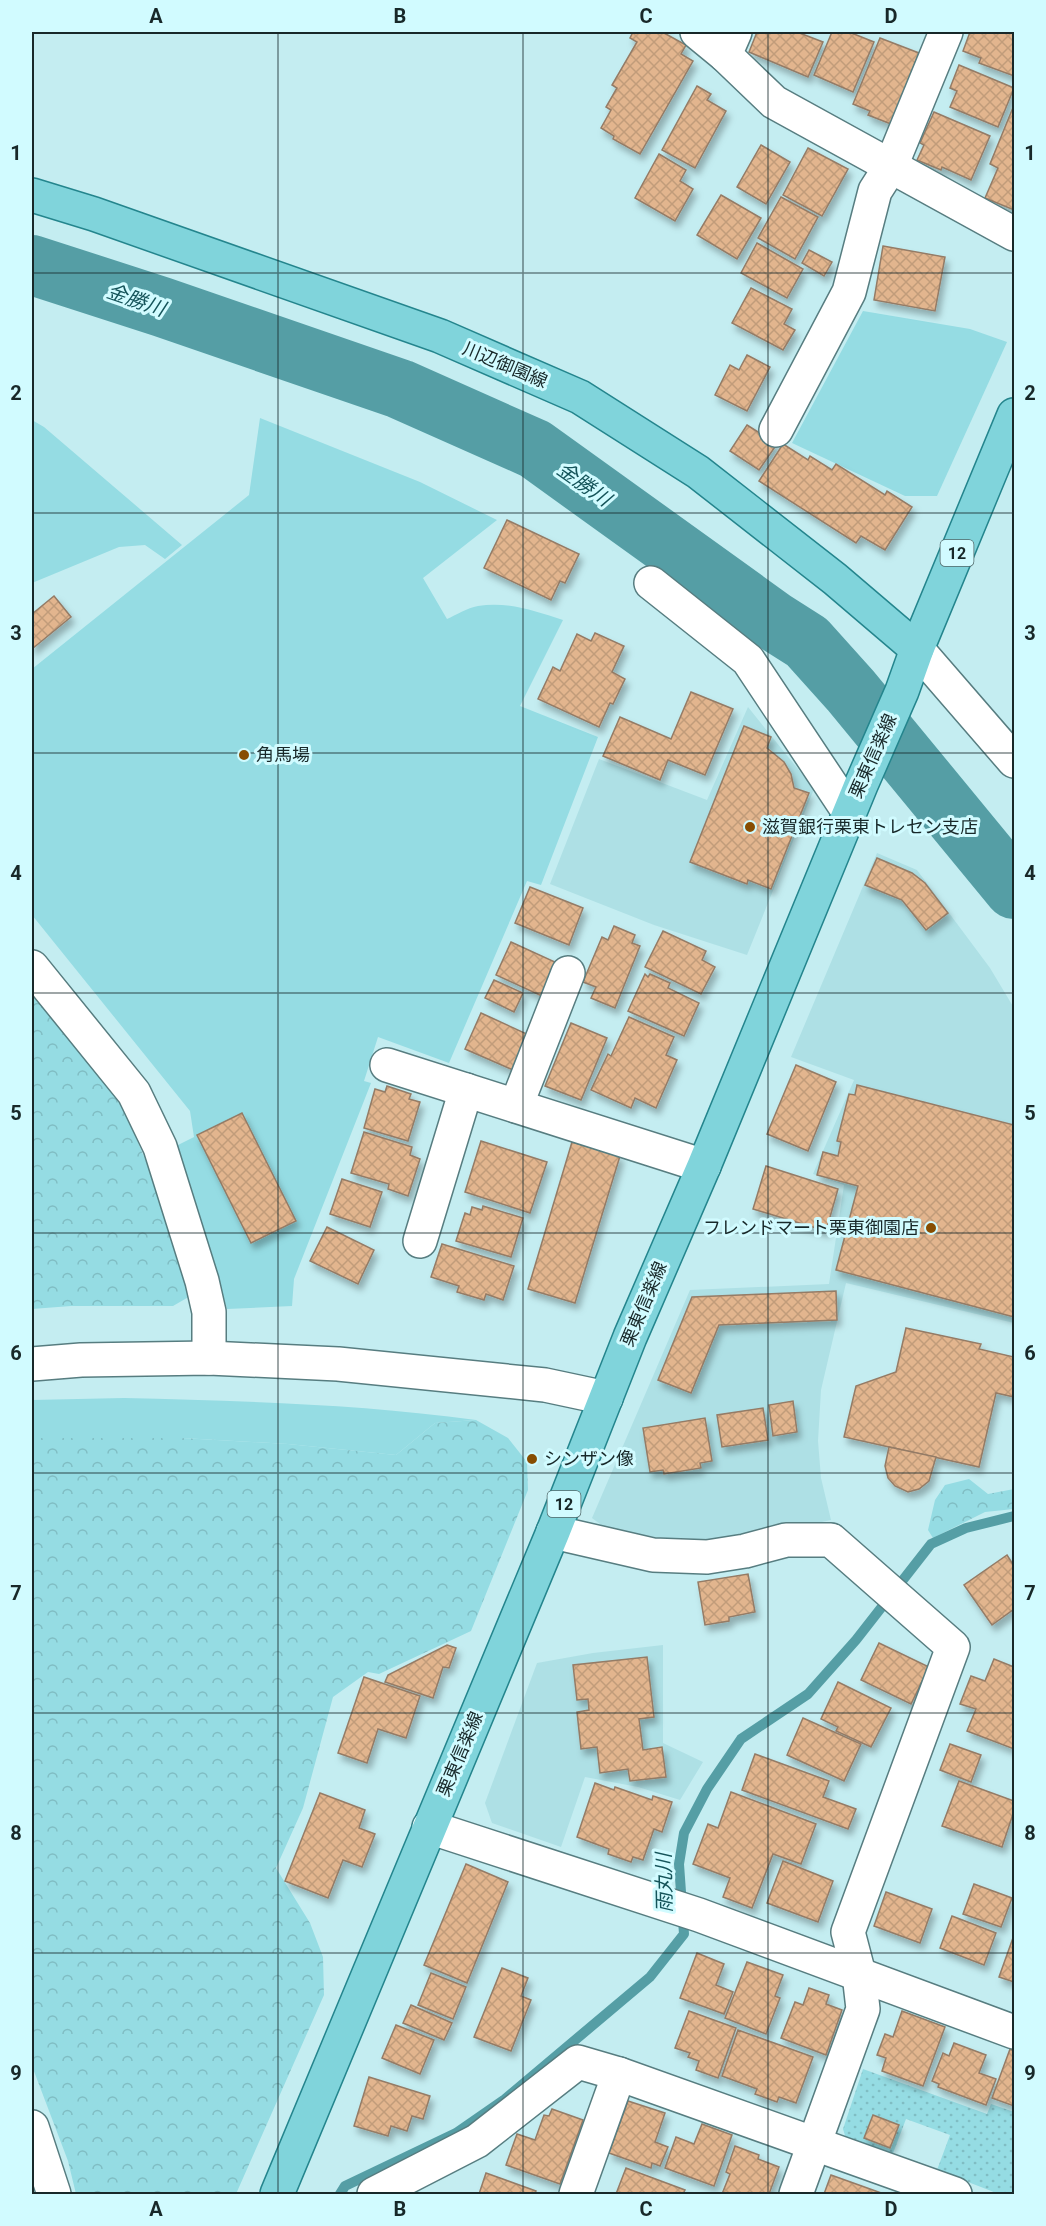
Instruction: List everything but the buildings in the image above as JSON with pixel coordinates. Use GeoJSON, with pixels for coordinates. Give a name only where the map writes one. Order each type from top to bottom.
{"type":"FeatureCollection","features":[{"type":"Feature","properties":{"kind":"main road","name":"川辺御園線"},"geometry":{"type":"LineString","coordinates":[[32,195],[94,214],[440,336],[580,397],[698,472],[835,579],[917,650]]}},
{"type":"Feature","properties":{"kind":"main road","name":"栗東信楽線"},"geometry":{"type":"LineString","coordinates":[[277,2194],[553,1533],[606,1398],[855,799],[902,691],[1014,415]]}},
{"type":"Feature","properties":{"kind":"street"},"geometry":{"type":"LineString","coordinates":[[698,32],[730,43],[774,102],[1014,234]]}},
{"type":"Feature","properties":{"kind":"street"},"geometry":{"type":"LineString","coordinates":[[776,430],[849,292],[875,191],[891,166],[946,32]]}},
{"type":"Feature","properties":{"kind":"street"},"geometry":{"type":"LineString","coordinates":[[651,583],[748,660],[855,799]]}},
{"type":"Feature","properties":{"kind":"street"},"geometry":{"type":"LineString","coordinates":[[917,650],[1014,761]]}},
{"type":"Feature","properties":{"kind":"street"},"geometry":{"type":"LineString","coordinates":[[32,968],[134,1093],[160,1147],[202,1281],[209,1312],[209,1358]]}},
{"type":"Feature","properties":{"kind":"street"},"geometry":{"type":"LineString","coordinates":[[516,1106],[568,973]]}},
{"type":"Feature","properties":{"kind":"street"},"geometry":{"type":"LineString","coordinates":[[387,1065],[704,1166]]}},
{"type":"Feature","properties":{"kind":"street"},"geometry":{"type":"LineString","coordinates":[[420,1241],[466,1090]]}},
{"type":"Feature","properties":{"kind":"street"},"geometry":{"type":"LineString","coordinates":[[32,1364],[81,1360],[209,1358],[338,1364],[545,1385],[606,1398]]}},
{"type":"Feature","properties":{"kind":"street"},"geometry":{"type":"LineString","coordinates":[[553,1533],[653,1555],[707,1557],[745,1551],[786,1540],[831,1540],[952,1647],[848,1932],[859,1974],[863,2009],[796,2194]]}},
{"type":"Feature","properties":{"kind":"street"},"geometry":{"type":"LineString","coordinates":[[429,1827],[699,1915],[1014,2032]]}},
{"type":"Feature","properties":{"kind":"street"},"geometry":{"type":"LineString","coordinates":[[374,2194],[477,2141],[578,2062],[619,2074],[955,2194]]}},
{"type":"Feature","properties":{"kind":"street"},"geometry":{"type":"LineString","coordinates":[[576,2194],[619,2074]]}},
{"type":"Feature","properties":{"kind":"street"},"geometry":{"type":"LineString","coordinates":[[32,2127],[54,2194]]}},
{"type":"Feature","properties":{"kind":"shaded area"},"geometry":{"type":"Polygon","coordinates":[[[748,707],[814,789],[747,955],[654,925],[550,884],[599,759],[707,800],[748,707]]]}},
{"type":"Feature","properties":{"kind":"shaded area"},"geometry":{"type":"Polygon","coordinates":[[[877,853],[917,870],[990,968],[1014,1008],[1014,1323],[846,1283],[821,1390],[818,1441],[821,1478],[831,1520],[706,1547],[604,1527],[592,1518],[690,1290],[829,1284],[844,1185],[813,1174],[854,1080],[791,1057],[877,853]]]}},
{"type":"Feature","properties":{"kind":"shaded area"},"geometry":{"type":"Polygon","coordinates":[[[663,1645],[663,1743],[703,1762],[680,1800],[638,1787],[585,1777],[561,1847],[492,1823],[485,1803],[537,1663],[593,1653],[663,1645]]]}},
{"type":"Feature","properties":{"kind":"green space"},"geometry":{"type":"Polygon","coordinates":[[[863,311],[970,329],[1007,342],[937,496],[905,496],[792,443],[863,311]]]}},
{"type":"Feature","properties":{"kind":"green space","name":"角馬場"},"geometry":{"type":"Polygon","coordinates":[[[260,418],[420,482],[497,520],[423,578],[447,619],[474,607],[500,605],[542,613],[563,620],[520,706],[598,737],[541,885],[527,881],[449,1063],[378,1037],[364,1081],[371,1083],[294,1279],[292,1306],[227,1309],[176,1146],[194,1137],[190,1111],[32,915],[32,669],[249,495],[260,418]]]}},
{"type":"Feature","properties":{"kind":"green space"},"geometry":{"type":"Polygon","coordinates":[[[32,420],[44,427],[182,545],[165,559],[145,545],[119,547],[32,583],[32,420]]]}},
{"type":"Feature","properties":{"kind":"green space"},"geometry":{"type":"Polygon","coordinates":[[[32,995],[120,1100],[153,1178],[192,1295],[173,1306],[71,1306],[32,1309],[32,995]]]}},
{"type":"Feature","properties":{"kind":"green space"},"geometry":{"type":"Polygon","coordinates":[[[124,1398],[345,1407],[476,1420],[435,1423],[396,1455],[288,1444],[182,1438],[32,1438],[32,1400],[124,1398]]]}},
{"type":"Feature","properties":{"kind":"green space"},"geometry":{"type":"Polygon","coordinates":[[[476,1420],[508,1438],[527,1462],[528,1490],[471,1631],[379,1674],[368,1672],[333,1697],[303,1808],[276,1868],[310,1923],[323,1957],[324,1995],[236,2194],[76,2194],[68,2161],[32,2066],[32,1438],[182,1438],[288,1444],[396,1455],[435,1423],[476,1420]]]}},
{"type":"Feature","properties":{"kind":"green space"},"geometry":{"type":"Polygon","coordinates":[[[969,1479],[988,1494],[1014,1489],[1014,1509],[985,1512],[933,1538],[928,1530],[935,1500],[945,1485],[969,1479]]]}},
{"type":"Feature","properties":{"kind":"green space"},"geometry":{"type":"Polygon","coordinates":[[[863,2069],[987,2114],[991,2104],[1014,2112],[1014,2194],[999,2194],[937,2170],[950,2135],[906,2119],[892,2156],[847,2142],[843,2129],[863,2069]]]}},
{"type":"Feature","properties":{"kind":"waterway","name":"金勝川"},"geometry":{"type":"LineString","coordinates":[[32,265],[400,389],[535,449],[774,621],[807,642],[851,691],[1014,889]]}},
{"type":"Feature","properties":{"kind":"waterway","name":"雨丸川"},"geometry":{"type":"LineString","coordinates":[[340,2194],[345,2186],[456,2133],[505,2099],[650,1977],[684,1934],[679,1864],[684,1833],[707,1789],[741,1739],[808,1694],[856,1640],[931,1544],[966,1528],[1014,1516]]}},
{"type":"Feature","properties":{"kind":"place","name":"角馬場"},"geometry":{"type":"Point","coordinates":[244,755]}},
{"type":"Feature","properties":{"kind":"place","name":"滋賀銀行栗東トレセン支店"},"geometry":{"type":"Point","coordinates":[750,827]}},
{"type":"Feature","properties":{"kind":"place","name":"フレンドマート栗東御園店"},"geometry":{"type":"Point","coordinates":[931,1228]}},
{"type":"Feature","properties":{"kind":"place","name":"シンザン像"},"geometry":{"type":"Point","coordinates":[532,1459]}}]}
